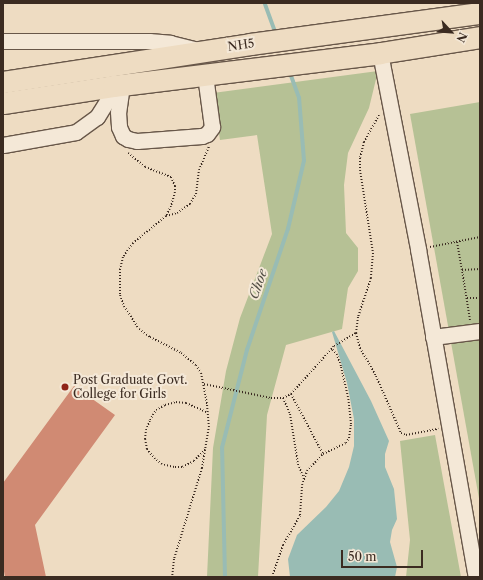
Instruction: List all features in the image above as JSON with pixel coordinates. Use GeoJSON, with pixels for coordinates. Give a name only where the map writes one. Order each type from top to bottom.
{"type":"FeatureCollection","features":[{"type":"Feature","properties":{"kind":"highway","name":"NH5"},"geometry":{"type":"LineString","coordinates":[[3,82],[250,44],[480,13]]}},
{"type":"Feature","properties":{"kind":"highway","name":"NH5"},"geometry":{"type":"LineString","coordinates":[[3,103],[117,86],[380,53],[480,37]]}},
{"type":"Feature","properties":{"kind":"street"},"geometry":{"type":"LineString","coordinates":[[3,41],[170,42],[203,51]]}},
{"type":"Feature","properties":{"kind":"street"},"geometry":{"type":"LineString","coordinates":[[380,53],[418,249],[476,577]]}},
{"type":"Feature","properties":{"kind":"street"},"geometry":{"type":"LineString","coordinates":[[117,86],[119,127],[123,136],[137,141],[202,136],[212,127],[205,75]]}},
{"type":"Feature","properties":{"kind":"street"},"geometry":{"type":"LineString","coordinates":[[3,145],[76,132],[97,117],[117,86]]}},
{"type":"Feature","properties":{"kind":"street"},"geometry":{"type":"LineString","coordinates":[[433,337],[475,326]]}},
{"type":"Feature","properties":{"kind":"path"},"geometry":{"type":"LineString","coordinates":[[390,105],[380,114],[370,131],[364,142],[360,158],[360,170],[373,253],[371,278],[358,317],[356,333],[360,348],[376,376],[401,433],[406,435],[449,426]]}},
{"type":"Feature","properties":{"kind":"path"},"geometry":{"type":"LineString","coordinates":[[166,216],[178,214],[190,204],[196,194],[199,170],[210,145],[212,127]]}},
{"type":"Feature","properties":{"kind":"path"},"geometry":{"type":"LineString","coordinates":[[123,136],[127,152],[131,157],[145,167],[165,174],[174,181],[175,186],[174,199],[166,216],[127,250],[120,269],[120,295],[124,306],[139,329],[150,337],[182,354],[196,365],[201,373],[204,384],[208,413],[209,426],[202,468],[174,559],[172,577]]}},
{"type":"Feature","properties":{"kind":"path"},"geometry":{"type":"LineString","coordinates":[[418,249],[480,237]]}},
{"type":"Feature","properties":{"kind":"path"},"geometry":{"type":"LineString","coordinates":[[457,242],[467,298],[475,326]]}},
{"type":"Feature","properties":{"kind":"path"},"geometry":{"type":"LineString","coordinates":[[462,270],[480,269]]}},
{"type":"Feature","properties":{"kind":"path"},"geometry":{"type":"LineString","coordinates":[[467,298],[480,298]]}},
{"type":"Feature","properties":{"kind":"path"},"geometry":{"type":"LineString","coordinates":[[204,384],[225,387],[271,398],[283,398],[291,394],[334,346],[356,333]]}},
{"type":"Feature","properties":{"kind":"path"},"geometry":{"type":"LineString","coordinates":[[272,577],[283,545],[300,515],[302,485],[307,471],[323,454],[346,442],[351,432],[348,397],[339,360],[332,349]]}},
{"type":"Feature","properties":{"kind":"path"},"geometry":{"type":"LineString","coordinates":[[291,394],[323,454]]}},
{"type":"Feature","properties":{"kind":"path"},"geometry":{"type":"LineString","coordinates":[[283,398],[290,414],[298,464],[304,479]]}},
{"type":"Feature","properties":{"kind":"path"},"geometry":{"type":"LineString","coordinates":[[205,448],[194,461],[182,467],[174,467],[162,464],[155,459],[147,449],[145,439],[146,430],[156,410],[166,405],[176,402],[186,403],[208,413]]}},
{"type":"Feature","properties":{"kind":"green space"},"geometry":{"type":"Polygon","coordinates":[[[378,71],[369,108],[348,153],[344,185],[346,233],[358,248],[358,271],[348,288],[342,329],[286,345],[267,415],[258,577],[207,577],[213,448],[226,371],[240,318],[272,234],[257,135],[220,140],[213,93],[378,71]]]}},
{"type":"Feature","properties":{"kind":"green space"},"geometry":{"type":"Polygon","coordinates":[[[480,102],[480,504],[410,114],[480,102]]]}},
{"type":"Feature","properties":{"kind":"green space"},"geometry":{"type":"Polygon","coordinates":[[[435,435],[461,577],[406,577],[410,540],[400,441],[435,435]]]}},
{"type":"Feature","properties":{"kind":"water"},"geometry":{"type":"Polygon","coordinates":[[[334,331],[371,401],[389,441],[385,454],[385,467],[394,489],[397,519],[392,530],[390,542],[397,567],[395,577],[290,577],[288,559],[297,535],[326,507],[339,491],[349,467],[354,446],[354,419],[347,383],[332,332],[334,331]]]}},
{"type":"Feature","properties":{"kind":"building"},"geometry":{"type":"Polygon","coordinates":[[[74,386],[115,415],[35,525],[46,577],[5,577],[3,566],[3,483],[74,386]]]}},
{"type":"Feature","properties":{"kind":"waterway","name":"Choe"},"geometry":{"type":"LineString","coordinates":[[265,3],[276,34]]}},
{"type":"Feature","properties":{"kind":"waterway","name":"Choe"},"geometry":{"type":"LineString","coordinates":[[225,577],[222,448],[247,350],[288,229],[304,161],[299,98],[289,70]]}},
{"type":"Feature","properties":{"kind":"place","name":"Post Graduate Govt. College for Girls"},"geometry":{"type":"Point","coordinates":[65,387]}}]}
